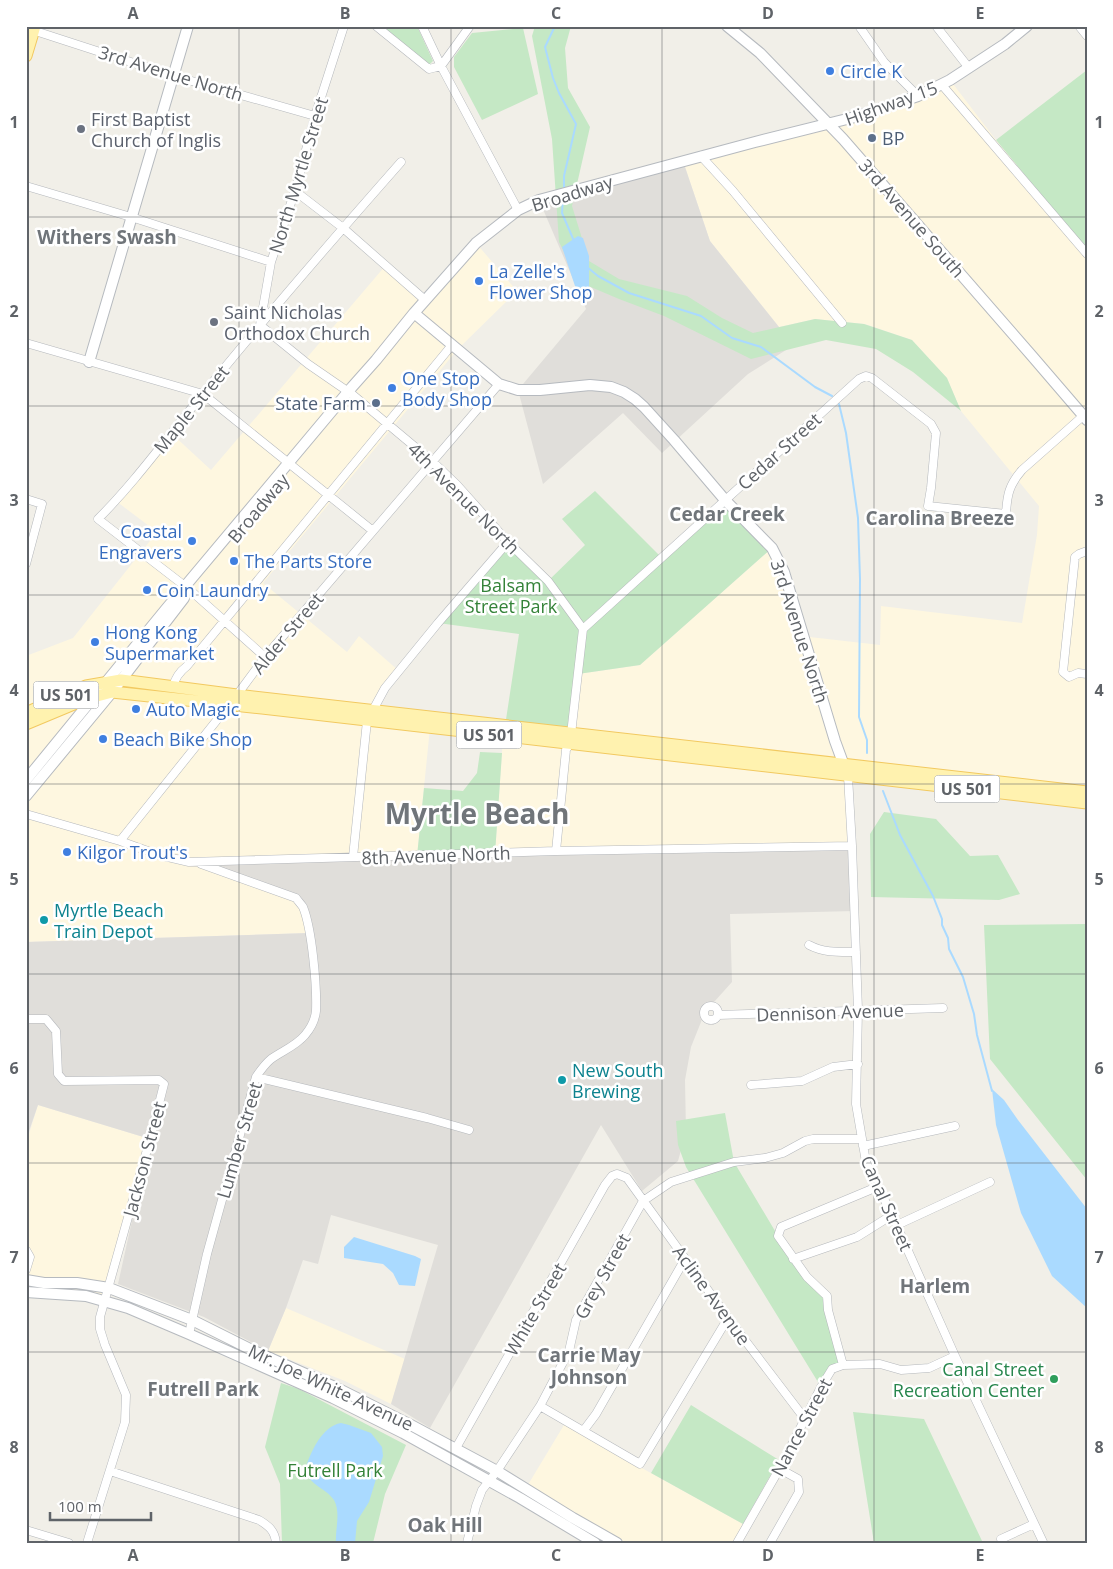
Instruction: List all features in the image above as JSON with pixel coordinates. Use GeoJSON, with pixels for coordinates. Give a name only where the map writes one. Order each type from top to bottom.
{"type":"FeatureCollection","features":[{"type":"Feature","properties":{"kind":"main road"},"geometry":{"type":"LineString","coordinates":[[89,362],[188,26]]}},
{"type":"Feature","properties":{"kind":"main road","name":"3rd Avenue South"},"geometry":{"type":"LineString","coordinates":[[727,26],[760,53],[843,140],[1085,418]]}},
{"type":"Feature","properties":{"kind":"main road","name":"Highway 15"},"geometry":{"type":"LineString","coordinates":[[827,124],[855,117],[918,96],[942,85],[1028,26]]}},
{"type":"Feature","properties":{"kind":"main road"},"geometry":{"type":"LineString","coordinates":[[26,56],[32,28]]}},
{"type":"Feature","properties":{"kind":"main road","name":"Broadway"},"geometry":{"type":"LineString","coordinates":[[26,796],[187,588],[350,394],[414,313],[476,243],[518,210],[539,200],[827,124]]}},
{"type":"Feature","properties":{"kind":"main road","name":"3rd Avenue North"},"geometry":{"type":"LineString","coordinates":[[414,313],[499,384],[518,390],[540,390],[590,385],[611,387],[624,392],[644,407],[725,500],[772,548],[784,572],[846,770]]}},
{"type":"Feature","properties":{"kind":"main road","name":"Broadway"},"geometry":{"type":"LineString","coordinates":[[121,680],[187,588]]}},
{"type":"Feature","properties":{"kind":"main road","name":"US 501"},"geometry":{"type":"LineString","coordinates":[[26,724],[95,697],[121,680],[370,715],[846,770],[1087,803]]}},
{"type":"Feature","properties":{"kind":"main road","name":"US 501"},"geometry":{"type":"LineString","coordinates":[[26,713],[86,686],[110,687],[229,704],[370,715]]}},
{"type":"Feature","properties":{"kind":"main road"},"geometry":{"type":"LineString","coordinates":[[26,780],[95,697]]}},
{"type":"Feature","properties":{"kind":"main road","name":"US 501"},"geometry":{"type":"LineString","coordinates":[[846,770],[1087,792]]}},
{"type":"Feature","properties":{"kind":"main road","name":"Mr. Joe White Avenue"},"geometry":{"type":"LineString","coordinates":[[26,1280],[44,1283],[77,1283],[110,1288],[192,1320],[252,1350],[337,1388],[456,1448],[617,1543]]}},
{"type":"Feature","properties":{"kind":"main road","name":"Mr. Joe White Avenue"},"geometry":{"type":"LineString","coordinates":[[26,1292],[86,1296],[128,1308],[189,1334],[333,1398],[403,1433],[594,1543]]}},
{"type":"Feature","properties":{"kind":"street","name":"North Myrtle Street"},"geometry":{"type":"LineString","coordinates":[[260,326],[271,262],[295,191],[344,26]]}},
{"type":"Feature","properties":{"kind":"street"},"geometry":{"type":"LineString","coordinates":[[376,26],[429,69],[440,66],[470,26]]}},
{"type":"Feature","properties":{"kind":"street"},"geometry":{"type":"LineString","coordinates":[[422,26],[440,66],[518,210]]}},
{"type":"Feature","properties":{"kind":"street"},"geometry":{"type":"LineString","coordinates":[[859,26],[884,62],[918,96]]}},
{"type":"Feature","properties":{"kind":"street"},"geometry":{"type":"LineString","coordinates":[[936,26],[969,68]]}},
{"type":"Feature","properties":{"kind":"street"},"geometry":{"type":"LineString","coordinates":[[1079,26],[1087,36]]}},
{"type":"Feature","properties":{"kind":"street","name":"3rd Avenue North"},"geometry":{"type":"LineString","coordinates":[[32,28],[174,76],[316,116]]}},
{"type":"Feature","properties":{"kind":"street"},"geometry":{"type":"LineString","coordinates":[[942,85],[1087,254]]}},
{"type":"Feature","properties":{"kind":"street"},"geometry":{"type":"LineString","coordinates":[[701,156],[733,190],[842,323]]}},
{"type":"Feature","properties":{"kind":"street","name":"Maple Street"},"geometry":{"type":"LineString","coordinates":[[187,588],[98,519],[116,501],[260,326],[401,162]]}},
{"type":"Feature","properties":{"kind":"street"},"geometry":{"type":"LineString","coordinates":[[26,186],[131,217],[271,262]]}},
{"type":"Feature","properties":{"kind":"street"},"geometry":{"type":"LineString","coordinates":[[295,191],[343,228],[426,300]]}},
{"type":"Feature","properties":{"kind":"street","name":"4th Avenue North"},"geometry":{"type":"LineString","coordinates":[[260,326],[350,394],[433,462],[457,485],[508,542],[548,581],[583,628]]}},
{"type":"Feature","properties":{"kind":"street"},"geometry":{"type":"LineString","coordinates":[[26,343],[203,394],[374,531]]}},
{"type":"Feature","properties":{"kind":"street"},"geometry":{"type":"LineString","coordinates":[[172,688],[180,672],[188,666],[452,345]]}},
{"type":"Feature","properties":{"kind":"street","name":"Cedar Street"},"geometry":{"type":"LineString","coordinates":[[583,628],[859,379],[866,376],[872,378],[931,424],[936,433],[928,506],[1006,514],[1009,491],[1013,480],[1022,470],[1085,418]]}},
{"type":"Feature","properties":{"kind":"street","name":"Alder Street"},"geometry":{"type":"LineString","coordinates":[[120,841],[237,695],[265,657],[499,384]]}},
{"type":"Feature","properties":{"kind":"street"},"geometry":{"type":"LineString","coordinates":[[26,499],[42,504],[26,564]]}},
{"type":"Feature","properties":{"kind":"street"},"geometry":{"type":"LineString","coordinates":[[352,857],[370,715],[389,682],[508,542]]}},
{"type":"Feature","properties":{"kind":"street"},"geometry":{"type":"LineString","coordinates":[[1087,551],[1076,557],[1063,672],[1069,677],[1078,673],[1087,674]]}},
{"type":"Feature","properties":{"kind":"street"},"geometry":{"type":"LineString","coordinates":[[187,588],[265,657]]}},
{"type":"Feature","properties":{"kind":"street"},"geometry":{"type":"LineString","coordinates":[[556,851],[566,750],[570,738],[583,628]]}},
{"type":"Feature","properties":{"kind":"street","name":"Canal Street"},"geometry":{"type":"LineString","coordinates":[[846,770],[852,846],[858,1010],[856,1104],[866,1162],[897,1225],[955,1356],[1043,1542]]}},
{"type":"Feature","properties":{"kind":"street","name":"8th Avenue North"},"geometry":{"type":"LineString","coordinates":[[26,814],[120,841],[159,855],[189,862],[556,851],[852,846]]}},
{"type":"Feature","properties":{"kind":"street","name":"Lumber Street"},"geometry":{"type":"LineString","coordinates":[[189,1334],[207,1254],[256,1077],[271,1060],[298,1043],[312,1025],[316,1012],[315,982],[309,933],[302,906],[296,898],[196,862]]}},
{"type":"Feature","properties":{"kind":"street"},"geometry":{"type":"LineString","coordinates":[[809,945],[818,950],[856,952]]}},
{"type":"Feature","properties":{"kind":"street","name":"Dennison Avenue"},"geometry":{"type":"LineString","coordinates":[[718,1015],[943,1008]]}},
{"type":"Feature","properties":{"kind":"street","name":"Jackson Street"},"geometry":{"type":"LineString","coordinates":[[26,1019],[46,1019],[56,1030],[58,1074],[64,1081],[159,1080],[164,1084],[110,1288],[100,1317],[100,1329],[125,1391],[127,1404],[125,1422],[87,1543]]}},
{"type":"Feature","properties":{"kind":"street"},"geometry":{"type":"LineString","coordinates":[[751,1085],[802,1081],[833,1067],[858,1064]]}},
{"type":"Feature","properties":{"kind":"street"},"geometry":{"type":"LineString","coordinates":[[256,1077],[427,1118],[469,1130]]}},
{"type":"Feature","properties":{"kind":"street"},"geometry":{"type":"LineString","coordinates":[[643,1200],[670,1182],[734,1162],[765,1158],[783,1153],[805,1141],[813,1139],[862,1142],[955,1126]]}},
{"type":"Feature","properties":{"kind":"street","name":"Acline Avenue"},"geometry":{"type":"LineString","coordinates":[[617,1174],[627,1178],[728,1318],[805,1419]]}},
{"type":"Feature","properties":{"kind":"street","name":"White Street"},"geometry":{"type":"LineString","coordinates":[[456,1448],[606,1185],[612,1176],[617,1174]]}},
{"type":"Feature","properties":{"kind":"street"},"geometry":{"type":"LineString","coordinates":[[897,1225],[990,1182]]}},
{"type":"Feature","properties":{"kind":"street"},"geometry":{"type":"LineString","coordinates":[[843,1365],[826,1296],[807,1277],[793,1259],[778,1236],[778,1232],[782,1227],[877,1187]]}},
{"type":"Feature","properties":{"kind":"street","name":"Grey Street"},"geometry":{"type":"LineString","coordinates":[[467,1543],[482,1490],[497,1471],[540,1406],[569,1351],[576,1320],[643,1200]]}},
{"type":"Feature","properties":{"kind":"street"},"geometry":{"type":"LineString","coordinates":[[793,1259],[857,1238],[892,1215]]}},
{"type":"Feature","properties":{"kind":"street"},"geometry":{"type":"LineString","coordinates":[[26,1250],[30,1257],[26,1270]]}},
{"type":"Feature","properties":{"kind":"street"},"geometry":{"type":"LineString","coordinates":[[584,1430],[601,1406],[685,1259]]}},
{"type":"Feature","properties":{"kind":"street"},"geometry":{"type":"LineString","coordinates":[[540,1406],[640,1464],[728,1318]]}},
{"type":"Feature","properties":{"kind":"street","name":"Nance Street"},"geometry":{"type":"LineString","coordinates":[[739,1542],[780,1469],[827,1374],[843,1365],[880,1364],[901,1370],[929,1368],[955,1356]]}},
{"type":"Feature","properties":{"kind":"street"},"geometry":{"type":"LineString","coordinates":[[770,1543],[799,1492],[798,1479],[780,1469]]}},
{"type":"Feature","properties":{"kind":"street"},"geometry":{"type":"LineString","coordinates":[[110,1471],[259,1520],[268,1525],[273,1531],[276,1543]]}},
{"type":"Feature","properties":{"kind":"street"},"geometry":{"type":"LineString","coordinates":[[1001,1539],[1034,1524]]}},
{"type":"Feature","properties":{"kind":"street"},"geometry":{"type":"LineString","coordinates":[[26,1530],[69,1543]]}},
{"type":"Feature","properties":{"kind":"shaded area"},"geometry":{"type":"Polygon","coordinates":[[[950,80],[996,140],[1087,250],[1087,803],[848,776],[853,846],[495,854],[503,737],[578,674],[640,665],[772,548],[801,636],[880,645],[881,606],[1022,623],[1037,535],[1039,506],[961,411],[947,378],[912,340],[865,324],[815,319],[779,327],[710,241],[683,161],[827,124],[950,80]]]}},
{"type":"Feature","properties":{"kind":"shaded area"},"geometry":{"type":"Polygon","coordinates":[[[683,161],[710,241],[779,327],[786,350],[748,374],[662,453],[623,413],[543,484],[518,390],[586,309],[539,200],[683,161]]]}},
{"type":"Feature","properties":{"kind":"shaded area"},"geometry":{"type":"Polygon","coordinates":[[[476,243],[517,291],[458,349],[263,583],[347,652],[359,636],[399,671],[367,720],[430,728],[417,856],[296,898],[309,933],[26,942],[26,656],[73,638],[157,532],[116,501],[171,433],[211,470],[386,265],[426,300],[476,243]]]}},
{"type":"Feature","properties":{"kind":"shaded area"},"geometry":{"type":"Polygon","coordinates":[[[852,846],[855,911],[730,914],[732,982],[705,1012],[691,1047],[685,1080],[686,1132],[678,1161],[642,1191],[601,1125],[430,1428],[391,1404],[438,1245],[331,1215],[318,1264],[303,1260],[268,1351],[204,1317],[118,1284],[150,1139],[38,1105],[28,1134],[26,1133],[26,942],[309,933],[296,898],[197,863],[852,846]]]}},
{"type":"Feature","properties":{"kind":"shaded area"},"geometry":{"type":"Polygon","coordinates":[[[38,1105],[150,1139],[105,1301],[26,1292],[26,1133],[29,1134],[38,1105]]]}},
{"type":"Feature","properties":{"kind":"shaded area"},"geometry":{"type":"Polygon","coordinates":[[[286,1308],[405,1359],[391,1404],[345,1381],[268,1351],[286,1308]]]}},
{"type":"Feature","properties":{"kind":"shaded area"},"geometry":{"type":"Polygon","coordinates":[[[564,1425],[743,1524],[733,1543],[595,1543],[520,1498],[564,1425]]]}},
{"type":"Feature","properties":{"kind":"green space"},"geometry":{"type":"Polygon","coordinates":[[[381,26],[417,26],[433,61],[429,65],[381,26]]]}},
{"type":"Feature","properties":{"kind":"green space"},"geometry":{"type":"Polygon","coordinates":[[[535,26],[571,26],[565,48],[568,88],[590,127],[572,206],[589,261],[619,279],[687,296],[722,318],[753,333],[815,319],[864,324],[912,340],[947,378],[961,411],[913,372],[876,349],[826,340],[751,359],[664,316],[579,282],[559,242],[552,139],[532,36],[535,26]]]}},
{"type":"Feature","properties":{"kind":"green space"},"geometry":{"type":"Polygon","coordinates":[[[523,28],[538,94],[482,120],[454,67],[454,57],[472,33],[523,28]]]}},
{"type":"Feature","properties":{"kind":"green space"},"geometry":{"type":"Polygon","coordinates":[[[1087,70],[1087,250],[996,140],[1087,70]]]}},
{"type":"Feature","properties":{"kind":"green space","name":"Balsam Street Park"},"geometry":{"type":"Polygon","coordinates":[[[595,491],[662,558],[725,500],[772,548],[640,665],[578,674],[571,732],[505,726],[519,634],[438,623],[508,542],[548,581],[585,545],[562,519],[595,491]]]}},
{"type":"Feature","properties":{"kind":"green space"},"geometry":{"type":"Polygon","coordinates":[[[480,752],[502,753],[495,854],[417,856],[424,788],[463,791],[477,773],[480,752]]]}},
{"type":"Feature","properties":{"kind":"green space"},"geometry":{"type":"Polygon","coordinates":[[[884,812],[936,819],[970,856],[998,855],[1020,894],[999,900],[871,897],[870,834],[884,812]]]}},
{"type":"Feature","properties":{"kind":"green space"},"geometry":{"type":"Polygon","coordinates":[[[1087,924],[1087,1180],[990,1059],[984,925],[1087,924]]]}},
{"type":"Feature","properties":{"kind":"green space"},"geometry":{"type":"Polygon","coordinates":[[[725,1113],[734,1162],[778,1236],[827,1296],[843,1365],[827,1374],[821,1387],[686,1167],[678,1145],[676,1121],[725,1113]]]}},
{"type":"Feature","properties":{"kind":"green space","name":"Futrell Park"},"geometry":{"type":"Polygon","coordinates":[[[281,1383],[299,1389],[406,1445],[385,1494],[373,1543],[282,1543],[280,1484],[265,1447],[281,1383]]]}},
{"type":"Feature","properties":{"kind":"green space"},"geometry":{"type":"Polygon","coordinates":[[[691,1405],[779,1460],[743,1524],[651,1473],[691,1405]]]}},
{"type":"Feature","properties":{"kind":"green space"},"geometry":{"type":"Polygon","coordinates":[[[853,1412],[924,1419],[983,1543],[874,1543],[853,1412]]]}},
{"type":"Feature","properties":{"kind":"water"},"geometry":{"type":"Polygon","coordinates":[[[578,236],[583,238],[589,256],[589,289],[586,291],[580,291],[575,286],[562,247],[578,236]]]}},
{"type":"Feature","properties":{"kind":"water"},"geometry":{"type":"Polygon","coordinates":[[[992,1089],[1004,1100],[1087,1209],[1087,1308],[1052,1276],[1021,1213],[996,1125],[992,1089]]]}},
{"type":"Feature","properties":{"kind":"water"},"geometry":{"type":"Polygon","coordinates":[[[354,1237],[421,1259],[415,1286],[399,1285],[393,1273],[383,1264],[344,1258],[344,1247],[354,1237]]]}},
{"type":"Feature","properties":{"kind":"water"},"geometry":{"type":"Polygon","coordinates":[[[341,1423],[371,1433],[382,1447],[383,1456],[369,1502],[357,1521],[355,1543],[336,1543],[337,1510],[334,1500],[327,1492],[314,1484],[305,1470],[318,1441],[328,1429],[341,1423]]]}},
{"type":"Feature","properties":{"kind":"waterway"},"geometry":{"type":"LineString","coordinates":[[555,26],[545,47],[559,93],[576,124],[564,176],[564,189]]}},
{"type":"Feature","properties":{"kind":"waterway"},"geometry":{"type":"LineString","coordinates":[[563,198],[562,213],[574,241]]}},
{"type":"Feature","properties":{"kind":"waterway"},"geometry":{"type":"LineString","coordinates":[[587,267],[598,276],[629,293],[701,316],[732,338],[761,347],[815,387],[832,396]]}},
{"type":"Feature","properties":{"kind":"waterway"},"geometry":{"type":"LineString","coordinates":[[839,404],[846,433],[858,518],[860,579],[859,717],[867,740],[867,753]]}},
{"type":"Feature","properties":{"kind":"waterway"},"geometry":{"type":"LineString","coordinates":[[883,791],[900,835],[933,896],[942,919],[942,925],[948,938],[949,949],[963,977],[974,1014],[977,1035],[992,1091]]}},
{"type":"Feature","properties":{"kind":"place","name":"Circle K"},"geometry":{"type":"Point","coordinates":[830,71]}},
{"type":"Feature","properties":{"kind":"place","name":"First Baptist Church of Inglis"},"geometry":{"type":"Point","coordinates":[81,129]}},
{"type":"Feature","properties":{"kind":"place","name":"BP"},"geometry":{"type":"Point","coordinates":[872,138]}},
{"type":"Feature","properties":{"kind":"place","name":"La Zelle's Flower Shop"},"geometry":{"type":"Point","coordinates":[479,281]}},
{"type":"Feature","properties":{"kind":"place","name":"Saint Nicholas Orthodox Church"},"geometry":{"type":"Point","coordinates":[214,322]}},
{"type":"Feature","properties":{"kind":"place","name":"One Stop Body Shop"},"geometry":{"type":"Point","coordinates":[392,388]}},
{"type":"Feature","properties":{"kind":"place","name":"State Farm"},"geometry":{"type":"Point","coordinates":[376,403]}},
{"type":"Feature","properties":{"kind":"place","name":"Coastal Engravers"},"geometry":{"type":"Point","coordinates":[192,541]}},
{"type":"Feature","properties":{"kind":"place","name":"The Parts Store"},"geometry":{"type":"Point","coordinates":[234,561]}},
{"type":"Feature","properties":{"kind":"place","name":"Coin Laundry"},"geometry":{"type":"Point","coordinates":[147,590]}},
{"type":"Feature","properties":{"kind":"place","name":"Hong Kong Supermarket"},"geometry":{"type":"Point","coordinates":[95,642]}},
{"type":"Feature","properties":{"kind":"place","name":"Auto Magic"},"geometry":{"type":"Point","coordinates":[136,709]}},
{"type":"Feature","properties":{"kind":"place","name":"Beach Bike Shop"},"geometry":{"type":"Point","coordinates":[103,739]}},
{"type":"Feature","properties":{"kind":"place","name":"Kilgor Trout's"},"geometry":{"type":"Point","coordinates":[67,852]}},
{"type":"Feature","properties":{"kind":"place","name":"Myrtle Beach Train Depot"},"geometry":{"type":"Point","coordinates":[44,920]}},
{"type":"Feature","properties":{"kind":"place","name":"New South Brewing"},"geometry":{"type":"Point","coordinates":[562,1080]}},
{"type":"Feature","properties":{"kind":"place","name":"Canal Street Recreation Center"},"geometry":{"type":"Point","coordinates":[1054,1379]}},
{"type":"Feature","properties":{"kind":"district","name":"Withers Swash"},"geometry":{"type":"Point","coordinates":[107,237]}},
{"type":"Feature","properties":{"kind":"district","name":"Cedar Creek"},"geometry":{"type":"Point","coordinates":[727,514]}},
{"type":"Feature","properties":{"kind":"district","name":"Carolina Breeze"},"geometry":{"type":"Point","coordinates":[940,518]}},
{"type":"Feature","properties":{"kind":"district","name":"Myrtle Beach"},"geometry":{"type":"Point","coordinates":[477,813]}},
{"type":"Feature","properties":{"kind":"district","name":"Harlem"},"geometry":{"type":"Point","coordinates":[935,1286]}},
{"type":"Feature","properties":{"kind":"district","name":"Carrie May Johnson"},"geometry":{"type":"Point","coordinates":[589,1366]}},
{"type":"Feature","properties":{"kind":"district","name":"Futrell Park"},"geometry":{"type":"Point","coordinates":[203,1389]}},
{"type":"Feature","properties":{"kind":"district","name":"Oak Hill"},"geometry":{"type":"Point","coordinates":[445,1525]}}]}
